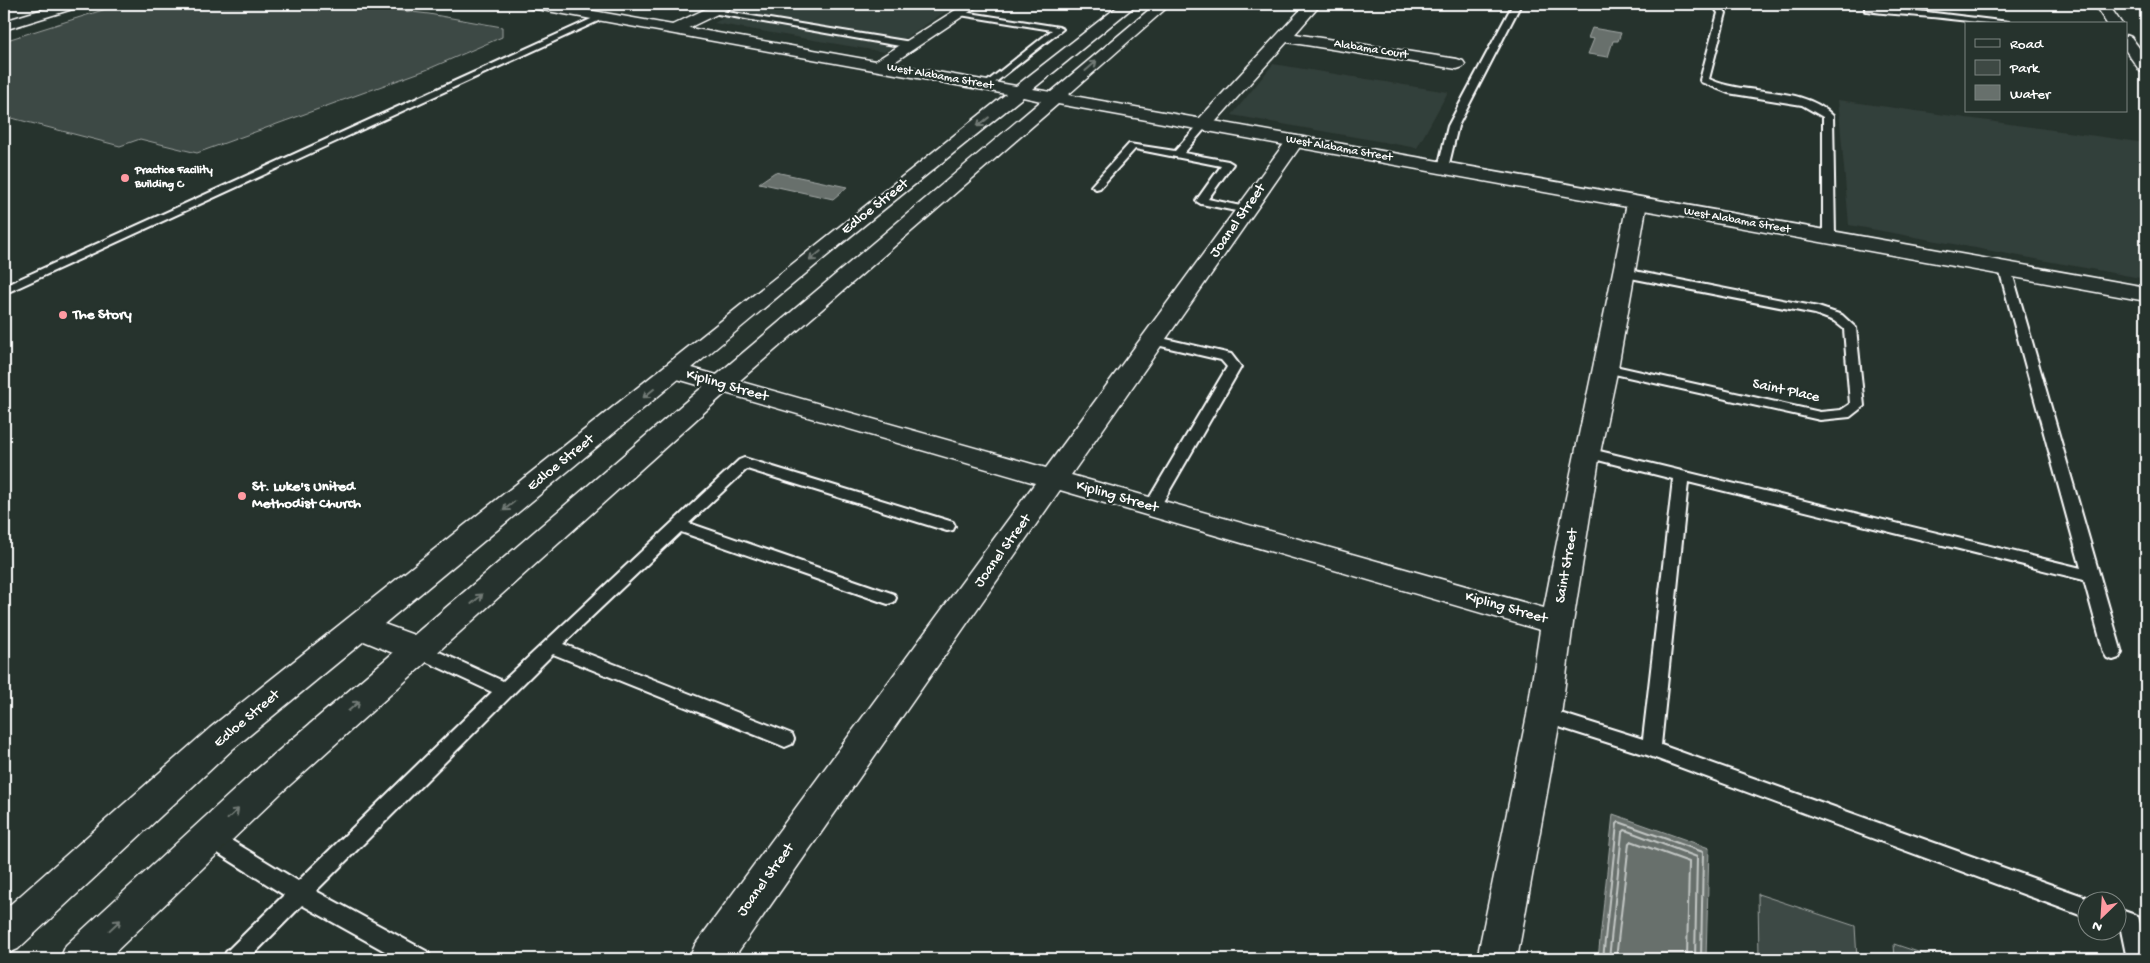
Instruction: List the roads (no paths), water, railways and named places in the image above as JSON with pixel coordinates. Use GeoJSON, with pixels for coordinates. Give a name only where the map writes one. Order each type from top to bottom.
{"type":"FeatureCollection","features":[{"type":"Feature","properties":{"kind":"street"},"geometry":{"type":"LineString","coordinates":[[4,26],[74,4]]}},
{"type":"Feature","properties":{"kind":"street","name":"West Alabama Street"},"geometry":{"type":"LineString","coordinates":[[531,4],[2146,294]]}},
{"type":"Feature","properties":{"kind":"street"},"geometry":{"type":"LineString","coordinates":[[674,30],[727,4]]}},
{"type":"Feature","properties":{"kind":"street"},"geometry":{"type":"LineString","coordinates":[[878,66],[974,4]]}},
{"type":"Feature","properties":{"kind":"street","name":"Edloe Street"},"geometry":{"type":"LineString","coordinates":[[4,936],[222,738],[676,371],[845,231],[1130,4]]}},
{"type":"Feature","properties":{"kind":"street"},"geometry":{"type":"LineString","coordinates":[[80,959],[268,782],[721,384],[1164,4]]}},
{"type":"Feature","properties":{"kind":"street"},"geometry":{"type":"LineString","coordinates":[[1203,125],[1314,4]]}},
{"type":"Feature","properties":{"kind":"street"},"geometry":{"type":"LineString","coordinates":[[2101,4],[2114,22]]}},
{"type":"Feature","properties":{"kind":"street","name":"Alabama Court"},"geometry":{"type":"LineString","coordinates":[[1284,37],[1458,64]]}},
{"type":"Feature","properties":{"kind":"street"},"geometry":{"type":"LineString","coordinates":[[2128,43],[2146,68]]}},
{"type":"Feature","properties":{"kind":"street","name":"Joanel Street"},"geometry":{"type":"LineString","coordinates":[[709,959],[1295,141]]}},
{"type":"Feature","properties":{"kind":"street","name":"Saint Street"},"geometry":{"type":"LineString","coordinates":[[1497,959],[1544,715],[1557,623],[1587,453],[1606,368],[1637,202]]}},
{"type":"Feature","properties":{"kind":"street"},"geometry":{"type":"LineString","coordinates":[[845,231],[888,241]]}},
{"type":"Feature","properties":{"kind":"street","name":"Kipling Street"},"geometry":{"type":"LineString","coordinates":[[676,371],[1557,623]]}},
{"type":"Feature","properties":{"kind":"street"},"geometry":{"type":"LineString","coordinates":[[360,627],[418,650]]}},
{"type":"Feature","properties":{"kind":"lane"},"geometry":{"type":"LineString","coordinates":[[1443,168],[1453,126],[1517,4]]}},
{"type":"Feature","properties":{"kind":"lane"},"geometry":{"type":"LineString","coordinates":[[1716,4],[1722,13],[1704,80],[1717,88],[1786,98],[1806,103],[1828,116],[1829,237]]}},
{"type":"Feature","properties":{"kind":"lane"},"geometry":{"type":"LineString","coordinates":[[1868,9],[1898,13],[1918,13],[1973,22]]}},
{"type":"Feature","properties":{"kind":"lane"},"geometry":{"type":"LineString","coordinates":[[712,11],[911,45]]}},
{"type":"Feature","properties":{"kind":"lane"},"geometry":{"type":"LineString","coordinates":[[960,13],[1059,30],[987,86]]}},
{"type":"Feature","properties":{"kind":"lane"},"geometry":{"type":"LineString","coordinates":[[1898,13],[1924,23],[1965,28]]}},
{"type":"Feature","properties":{"kind":"lane"},"geometry":{"type":"LineString","coordinates":[[4,290],[603,17]]}},
{"type":"Feature","properties":{"kind":"lane"},"geometry":{"type":"LineString","coordinates":[[1177,154],[1203,125]]}},
{"type":"Feature","properties":{"kind":"lane"},"geometry":{"type":"LineString","coordinates":[[1096,186],[1134,146],[1228,164],[1200,201],[1246,210]]}},
{"type":"Feature","properties":{"kind":"lane"},"geometry":{"type":"LineString","coordinates":[[2005,269],[2113,653]]}},
{"type":"Feature","properties":{"kind":"lane","name":"Saint Place"},"geometry":{"type":"LineString","coordinates":[[1606,368],[1820,416],[1845,414],[1857,406],[1850,328],[1838,318],[1818,311],[1624,273]]}},
{"type":"Feature","properties":{"kind":"lane"},"geometry":{"type":"LineString","coordinates":[[1152,507],[1234,367],[1226,357],[1153,340]]}},
{"type":"Feature","properties":{"kind":"lane"},"geometry":{"type":"LineString","coordinates":[[1587,453],[2091,576]]}},
{"type":"Feature","properties":{"kind":"lane"},"geometry":{"type":"LineString","coordinates":[[234,959],[550,646],[744,463],[947,526]]}},
{"type":"Feature","properties":{"kind":"lane"},"geometry":{"type":"LineString","coordinates":[[1651,749],[1681,476]]}},
{"type":"Feature","properties":{"kind":"lane"},"geometry":{"type":"LineString","coordinates":[[678,525],[888,598]]}},
{"type":"Feature","properties":{"kind":"lane"},"geometry":{"type":"LineString","coordinates":[[550,646],[785,739]]}},
{"type":"Feature","properties":{"kind":"lane"},"geometry":{"type":"LineString","coordinates":[[418,650],[506,690]]}},
{"type":"Feature","properties":{"kind":"lane"},"geometry":{"type":"LineString","coordinates":[[1544,715],[1651,749],[2078,904]]}},
{"type":"Feature","properties":{"kind":"lane"},"geometry":{"type":"LineString","coordinates":[[209,837],[300,893],[420,959]]}},
{"type":"Feature","properties":{"kind":"lane"},"geometry":{"type":"LineString","coordinates":[[2128,922],[2130,923],[2138,959]]}},
{"type":"Feature","properties":{"kind":"water"},"geometry":{"type":"Polygon","coordinates":[[[1592,28],[1621,33],[1618,41],[1613,41],[1608,57],[1588,54],[1594,39],[1588,38],[1592,28]]]}},
{"type":"Feature","properties":{"kind":"water"},"geometry":{"type":"Polygon","coordinates":[[[775,172],[847,187],[833,199],[759,183],[775,172]]]}},
{"type":"Feature","properties":{"kind":"water"},"geometry":{"type":"Polygon","coordinates":[[[1613,814],[1709,848],[1706,959],[1598,959],[1613,814]]]}},
{"type":"Feature","properties":{"kind":"water"},"geometry":{"type":"Polygon","coordinates":[[[1587,956],[1598,959],[1586,959],[1587,956]]]}},
{"type":"Feature","properties":{"kind":"place","name":"Practice Facility Building C"},"geometry":{"type":"Point","coordinates":[125,178]}},
{"type":"Feature","properties":{"kind":"place","name":"The Story"},"geometry":{"type":"Point","coordinates":[63,315]}},
{"type":"Feature","properties":{"kind":"place","name":"St. Luke's United Methodist Church"},"geometry":{"type":"Point","coordinates":[242,496]}}]}
